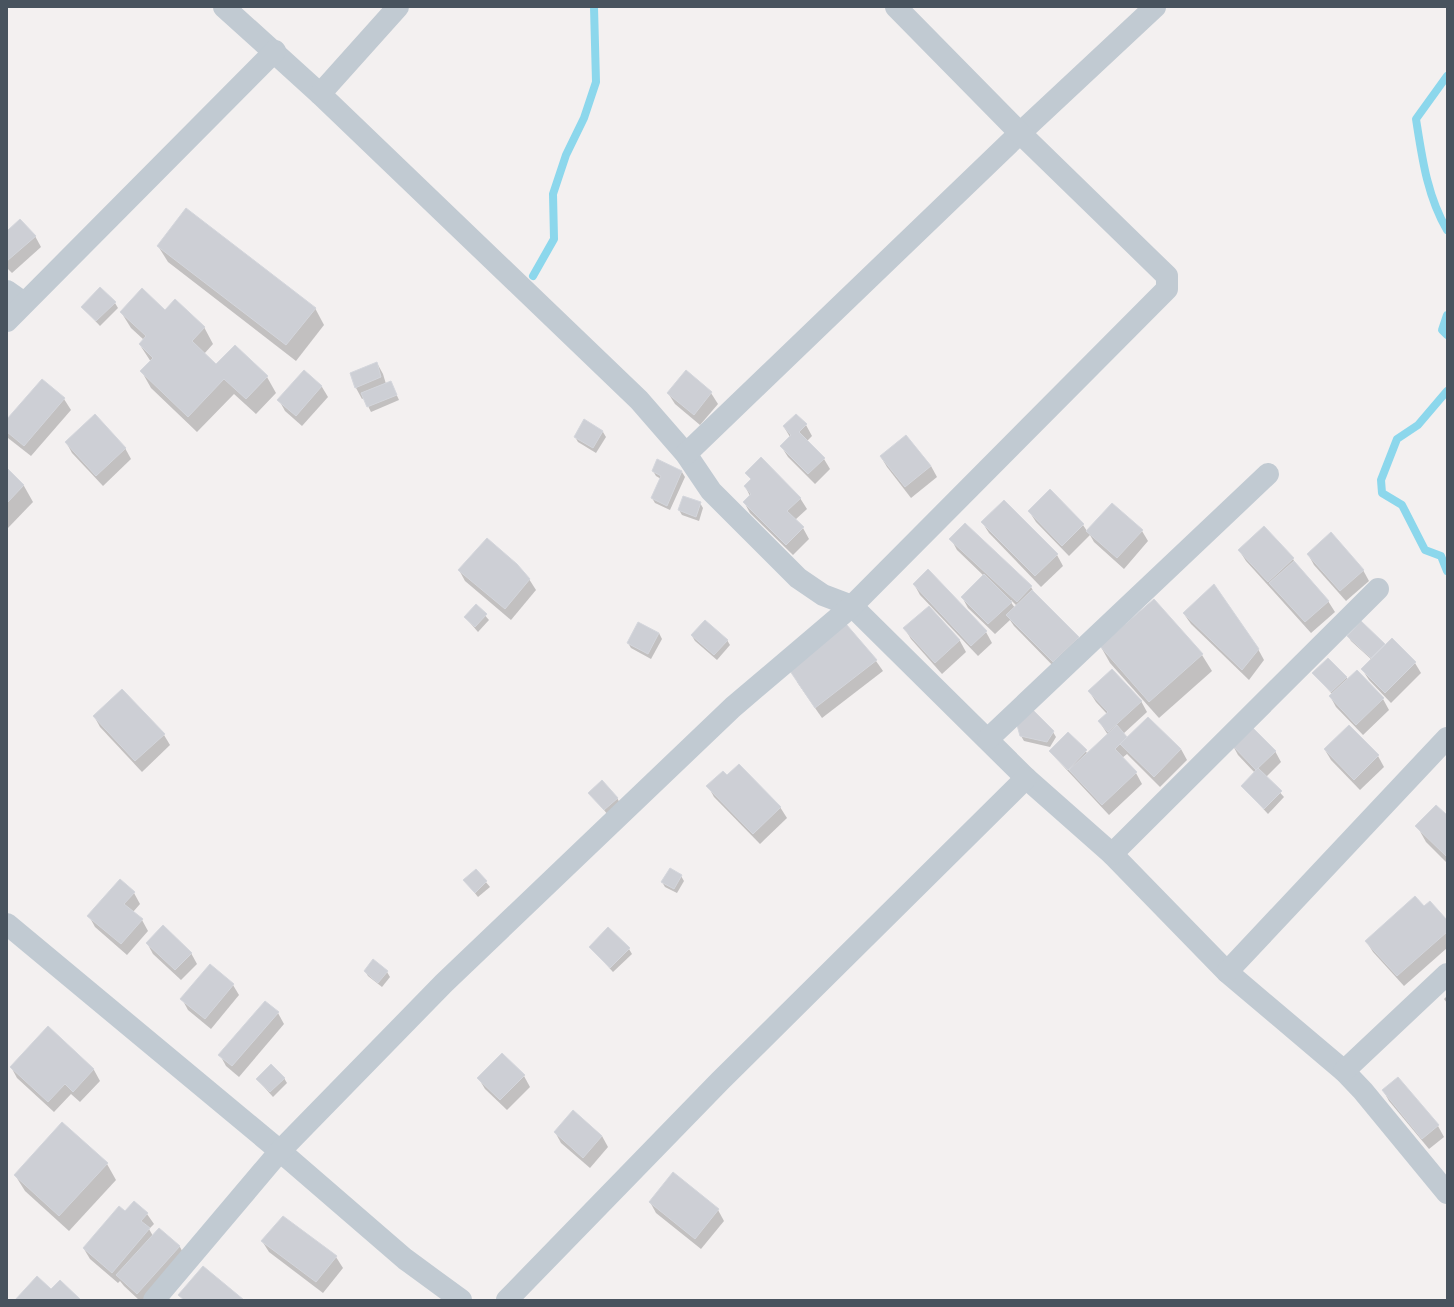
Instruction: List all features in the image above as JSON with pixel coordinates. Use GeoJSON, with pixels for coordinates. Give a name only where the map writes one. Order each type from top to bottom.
{"type":"FeatureCollection","features":[{"type":"Feature","properties":{"kind":"street"},"geometry":{"type":"LineString","coordinates":[[224,7],[275,51],[639,400],[686,454],[712,491],[798,578],[823,595],[852,606],[893,649],[988,739],[1026,778],[1112,854],[1227,972],[1344,1071],[1363,1091],[1447,1193]]}},
{"type":"Feature","properties":{"kind":"street"},"geometry":{"type":"LineString","coordinates":[[320,94],[398,7]]}},
{"type":"Feature","properties":{"kind":"street"},"geometry":{"type":"LineString","coordinates":[[154,1300],[280,1152],[444,982],[733,707],[852,606],[1167,289],[1167,276],[1020,133],[896,7]]}},
{"type":"Feature","properties":{"kind":"street"},"geometry":{"type":"LineString","coordinates":[[686,454],[1020,133],[1155,7]]}},
{"type":"Feature","properties":{"kind":"street"},"geometry":{"type":"LineString","coordinates":[[7,321],[275,51]]}},
{"type":"Feature","properties":{"kind":"street"},"geometry":{"type":"LineString","coordinates":[[7,291],[24,304]]}},
{"type":"Feature","properties":{"kind":"street"},"geometry":{"type":"LineString","coordinates":[[988,739],[1268,474]]}},
{"type":"Feature","properties":{"kind":"street"},"geometry":{"type":"LineString","coordinates":[[1112,854],[1378,589]]}},
{"type":"Feature","properties":{"kind":"street"},"geometry":{"type":"LineString","coordinates":[[1227,972],[1447,738]]}},
{"type":"Feature","properties":{"kind":"street"},"geometry":{"type":"LineString","coordinates":[[507,1300],[720,1082],[1026,778]]}},
{"type":"Feature","properties":{"kind":"street"},"geometry":{"type":"LineString","coordinates":[[7,924],[280,1152],[405,1259],[461,1300]]}},
{"type":"Feature","properties":{"kind":"street"},"geometry":{"type":"LineString","coordinates":[[1344,1071],[1447,974]]}},
{"type":"Feature","properties":{"kind":"building"},"geometry":{"type":"Polygon","coordinates":[[[186,208],[316,308],[286,345],[157,246],[186,208]]]}},
{"type":"Feature","properties":{"kind":"building"},"geometry":{"type":"Polygon","coordinates":[[[20,219],[36,236],[7,261],[7,231],[20,219]]]}},
{"type":"Feature","properties":{"kind":"building"},"geometry":{"type":"Polygon","coordinates":[[[100,287],[116,302],[96,321],[81,307],[100,287]]]}},
{"type":"Feature","properties":{"kind":"building"},"geometry":{"type":"Polygon","coordinates":[[[142,288],[165,310],[175,299],[205,327],[192,341],[216,364],[235,345],[268,376],[246,399],[224,379],[188,417],[140,371],[153,358],[139,344],[146,336],[120,312],[142,288]]]}},
{"type":"Feature","properties":{"kind":"building"},"geometry":{"type":"Polygon","coordinates":[[[377,362],[381,377],[355,388],[350,373],[377,362]]]}},
{"type":"Feature","properties":{"kind":"building"},"geometry":{"type":"Polygon","coordinates":[[[304,370],[322,386],[296,416],[277,400],[304,370]]]}},
{"type":"Feature","properties":{"kind":"building"},"geometry":{"type":"Polygon","coordinates":[[[686,370],[712,392],[694,415],[667,393],[686,370]]]}},
{"type":"Feature","properties":{"kind":"building"},"geometry":{"type":"Polygon","coordinates":[[[42,379],[65,398],[24,446],[7,432],[7,419],[42,379]]]}},
{"type":"Feature","properties":{"kind":"building"},"geometry":{"type":"Polygon","coordinates":[[[391,381],[397,395],[367,407],[361,393],[391,381]]]}},
{"type":"Feature","properties":{"kind":"building"},"geometry":{"type":"Polygon","coordinates":[[[95,414],[126,448],[96,476],[65,442],[95,414]]]}},
{"type":"Feature","properties":{"kind":"building"},"geometry":{"type":"Polygon","coordinates":[[[796,414],[807,424],[799,432],[825,458],[808,474],[780,446],[791,435],[783,426],[796,414]]]}},
{"type":"Feature","properties":{"kind":"building"},"geometry":{"type":"Polygon","coordinates":[[[584,419],[603,431],[593,448],[574,437],[584,419]]]}},
{"type":"Feature","properties":{"kind":"building"},"geometry":{"type":"Polygon","coordinates":[[[906,435],[931,466],[905,487],[880,456],[906,435]]]}},
{"type":"Feature","properties":{"kind":"building"},"geometry":{"type":"Polygon","coordinates":[[[761,457],[801,498],[787,511],[804,527],[786,545],[743,502],[751,494],[744,486],[751,479],[745,473],[761,457]]]}},
{"type":"Feature","properties":{"kind":"building"},"geometry":{"type":"Polygon","coordinates":[[[657,459],[682,471],[667,506],[651,498],[661,476],[652,471],[657,459]]]}},
{"type":"Feature","properties":{"kind":"building"},"geometry":{"type":"Polygon","coordinates":[[[7,468],[24,485],[7,503],[7,468]]]}},
{"type":"Feature","properties":{"kind":"building"},"geometry":{"type":"Polygon","coordinates":[[[1050,489],[1084,524],[1062,546],[1028,511],[1050,489]]]}},
{"type":"Feature","properties":{"kind":"building"},"geometry":{"type":"Polygon","coordinates":[[[683,496],[701,502],[696,517],[678,510],[683,496]]]}},
{"type":"Feature","properties":{"kind":"building"},"geometry":{"type":"Polygon","coordinates":[[[1004,500],[1058,554],[1035,576],[981,522],[1004,500]]]}},
{"type":"Feature","properties":{"kind":"building"},"geometry":{"type":"Polygon","coordinates":[[[1112,503],[1143,530],[1117,558],[1086,531],[1112,503]]]}},
{"type":"Feature","properties":{"kind":"building"},"geometry":{"type":"Polygon","coordinates":[[[965,523],[1032,586],[1017,602],[949,539],[965,523]]]}},
{"type":"Feature","properties":{"kind":"building"},"geometry":{"type":"Polygon","coordinates":[[[1264,526],[1294,558],[1268,582],[1238,550],[1264,526]]]}},
{"type":"Feature","properties":{"kind":"building"},"geometry":{"type":"Polygon","coordinates":[[[1331,532],[1364,570],[1340,591],[1307,554],[1331,532]]]}},
{"type":"Feature","properties":{"kind":"building"},"geometry":{"type":"Polygon","coordinates":[[[487,538],[517,564],[530,579],[505,609],[458,570],[487,538]]]}},
{"type":"Feature","properties":{"kind":"building"},"geometry":{"type":"Polygon","coordinates":[[[1294,561],[1329,601],[1305,622],[1269,583],[1294,561]]]}},
{"type":"Feature","properties":{"kind":"building"},"geometry":{"type":"Polygon","coordinates":[[[928,569],[987,631],[971,646],[913,584],[928,569]]]}},
{"type":"Feature","properties":{"kind":"building"},"geometry":{"type":"Polygon","coordinates":[[[984,574],[1012,602],[988,624],[961,597],[984,574]]]}},
{"type":"Feature","properties":{"kind":"building"},"geometry":{"type":"Polygon","coordinates":[[[1214,584],[1259,649],[1242,670],[1183,613],[1214,584]]]}},
{"type":"Feature","properties":{"kind":"building"},"geometry":{"type":"Polygon","coordinates":[[[1032,590],[1079,637],[1053,662],[1006,615],[1032,590]]]}},
{"type":"Feature","properties":{"kind":"building"},"geometry":{"type":"Polygon","coordinates":[[[1154,599],[1203,654],[1149,702],[1100,646],[1154,599]]]}},
{"type":"Feature","properties":{"kind":"building"},"geometry":{"type":"Polygon","coordinates":[[[476,604],[487,614],[475,627],[464,617],[476,604]]]}},
{"type":"Feature","properties":{"kind":"building"},"geometry":{"type":"Polygon","coordinates":[[[929,606],[960,640],[935,663],[903,628],[929,606]]]}},
{"type":"Feature","properties":{"kind":"building"},"geometry":{"type":"Polygon","coordinates":[[[705,620],[728,640],[714,655],[691,635],[705,620]]]}},
{"type":"Feature","properties":{"kind":"building"},"geometry":{"type":"Polygon","coordinates":[[[1361,621],[1385,644],[1371,658],[1347,636],[1361,621]]]}},
{"type":"Feature","properties":{"kind":"building"},"geometry":{"type":"Polygon","coordinates":[[[638,622],[659,633],[648,654],[627,643],[638,622]]]}},
{"type":"Feature","properties":{"kind":"building"},"geometry":{"type":"Polygon","coordinates":[[[846,624],[877,660],[815,708],[790,671],[846,624]]]}},
{"type":"Feature","properties":{"kind":"building"},"geometry":{"type":"Polygon","coordinates":[[[1392,638],[1416,662],[1385,693],[1361,669],[1392,638]]]}},
{"type":"Feature","properties":{"kind":"building"},"geometry":{"type":"Polygon","coordinates":[[[1328,658],[1347,677],[1331,692],[1312,673],[1328,658]]]}},
{"type":"Feature","properties":{"kind":"building"},"geometry":{"type":"Polygon","coordinates":[[[1112,669],[1142,701],[1108,732],[1098,721],[1108,712],[1088,691],[1112,669]]]}},
{"type":"Feature","properties":{"kind":"building"},"geometry":{"type":"Polygon","coordinates":[[[1357,670],[1384,698],[1356,725],[1329,696],[1357,670]]]}},
{"type":"Feature","properties":{"kind":"building"},"geometry":{"type":"Polygon","coordinates":[[[122,689],[165,734],[135,761],[93,716],[122,689]]]}},
{"type":"Feature","properties":{"kind":"building"},"geometry":{"type":"Polygon","coordinates":[[[1033,710],[1054,731],[1047,742],[1020,736],[1017,725],[1033,710]]]}},
{"type":"Feature","properties":{"kind":"building"},"geometry":{"type":"Polygon","coordinates":[[[1148,717],[1181,749],[1154,777],[1120,744],[1148,717]]]}},
{"type":"Feature","properties":{"kind":"building"},"geometry":{"type":"Polygon","coordinates":[[[1117,725],[1127,737],[1115,749],[1137,772],[1102,805],[1069,770],[1117,725]]]}},
{"type":"Feature","properties":{"kind":"building"},"geometry":{"type":"Polygon","coordinates":[[[1250,725],[1276,751],[1256,770],[1231,744],[1250,725]]]}},
{"type":"Feature","properties":{"kind":"building"},"geometry":{"type":"Polygon","coordinates":[[[1349,725],[1379,755],[1354,780],[1324,749],[1349,725]]]}},
{"type":"Feature","properties":{"kind":"building"},"geometry":{"type":"Polygon","coordinates":[[[1068,732],[1087,750],[1068,770],[1049,751],[1068,732]]]}},
{"type":"Feature","properties":{"kind":"building"},"geometry":{"type":"Polygon","coordinates":[[[739,764],[781,807],[753,834],[706,786],[723,771],[727,775],[739,764]]]}},
{"type":"Feature","properties":{"kind":"building"},"geometry":{"type":"Polygon","coordinates":[[[1258,768],[1282,791],[1264,809],[1241,786],[1258,768]]]}},
{"type":"Feature","properties":{"kind":"building"},"geometry":{"type":"Polygon","coordinates":[[[602,780],[618,798],[604,810],[588,793],[602,780]]]}},
{"type":"Feature","properties":{"kind":"building"},"geometry":{"type":"Polygon","coordinates":[[[1436,805],[1447,815],[1447,857],[1415,826],[1436,805]]]}},
{"type":"Feature","properties":{"kind":"building"},"geometry":{"type":"Polygon","coordinates":[[[670,868],[682,875],[674,889],[661,882],[670,868]]]}},
{"type":"Feature","properties":{"kind":"building"},"geometry":{"type":"Polygon","coordinates":[[[476,869],[487,881],[475,893],[463,880],[476,869]]]}},
{"type":"Feature","properties":{"kind":"building"},"geometry":{"type":"Polygon","coordinates":[[[120,879],[135,892],[124,904],[143,919],[121,944],[87,916],[120,879]]]}},
{"type":"Feature","properties":{"kind":"building"},"geometry":{"type":"Polygon","coordinates":[[[1415,896],[1424,906],[1430,901],[1447,920],[1447,932],[1397,976],[1365,941],[1415,896]]]}},
{"type":"Feature","properties":{"kind":"building"},"geometry":{"type":"Polygon","coordinates":[[[163,925],[192,953],[175,970],[146,943],[163,925]]]}},
{"type":"Feature","properties":{"kind":"building"},"geometry":{"type":"Polygon","coordinates":[[[608,927],[630,948],[610,968],[589,947],[608,927]]]}},
{"type":"Feature","properties":{"kind":"building"},"geometry":{"type":"Polygon","coordinates":[[[373,959],[388,971],[378,983],[364,971],[373,959]]]}},
{"type":"Feature","properties":{"kind":"building"},"geometry":{"type":"Polygon","coordinates":[[[210,964],[234,984],[205,1019],[180,999],[210,964]]]}},
{"type":"Feature","properties":{"kind":"building"},"geometry":{"type":"Polygon","coordinates":[[[265,1001],[279,1012],[232,1066],[218,1055],[265,1001]]]}},
{"type":"Feature","properties":{"kind":"building"},"geometry":{"type":"Polygon","coordinates":[[[48,1026],[94,1069],[73,1092],[65,1084],[48,1102],[10,1067],[48,1026]]]}},
{"type":"Feature","properties":{"kind":"building"},"geometry":{"type":"Polygon","coordinates":[[[502,1053],[525,1075],[500,1100],[477,1078],[502,1053]]]}},
{"type":"Feature","properties":{"kind":"building"},"geometry":{"type":"Polygon","coordinates":[[[271,1064],[285,1078],[270,1092],[256,1079],[271,1064]]]}},
{"type":"Feature","properties":{"kind":"building"},"geometry":{"type":"Polygon","coordinates":[[[1398,1077],[1439,1125],[1422,1139],[1382,1090],[1398,1077]]]}},
{"type":"Feature","properties":{"kind":"building"},"geometry":{"type":"Polygon","coordinates":[[[573,1110],[602,1136],[583,1158],[554,1132],[573,1110]]]}},
{"type":"Feature","properties":{"kind":"building"},"geometry":{"type":"Polygon","coordinates":[[[62,1122],[108,1163],[59,1216],[14,1175],[62,1122]]]}},
{"type":"Feature","properties":{"kind":"building"},"geometry":{"type":"Polygon","coordinates":[[[673,1172],[719,1209],[695,1239],[649,1202],[673,1172]]]}},
{"type":"Feature","properties":{"kind":"building"},"geometry":{"type":"Polygon","coordinates":[[[134,1201],[148,1213],[141,1221],[150,1228],[112,1273],[83,1248],[119,1206],[125,1211],[134,1201]]]}},
{"type":"Feature","properties":{"kind":"building"},"geometry":{"type":"Polygon","coordinates":[[[283,1216],[337,1256],[316,1282],[261,1241],[283,1216]]]}},
{"type":"Feature","properties":{"kind":"building"},"geometry":{"type":"Polygon","coordinates":[[[159,1228],[180,1246],[137,1294],[116,1275],[159,1228]]]}},
{"type":"Feature","properties":{"kind":"building"},"geometry":{"type":"Polygon","coordinates":[[[203,1266],[244,1300],[184,1300],[178,1295],[203,1266]]]}},
{"type":"Feature","properties":{"kind":"building"},"geometry":{"type":"Polygon","coordinates":[[[37,1276],[51,1289],[60,1280],[81,1300],[15,1300],[37,1276]]]}},
{"type":"Feature","properties":{"kind":"waterway"},"geometry":{"type":"LineString","coordinates":[[533,276],[554,239],[553,194],[566,155],[584,118],[596,82],[594,7]]}},
{"type":"Feature","properties":{"kind":"waterway"},"geometry":{"type":"LineString","coordinates":[[1447,76],[1416,119],[1426,176],[1440,217],[1447,230]]}},
{"type":"Feature","properties":{"kind":"waterway"},"geometry":{"type":"LineString","coordinates":[[1447,315],[1442,330],[1447,335]]}},
{"type":"Feature","properties":{"kind":"waterway"},"geometry":{"type":"LineString","coordinates":[[1447,391],[1418,425],[1397,439],[1381,480],[1382,493],[1402,505],[1425,550],[1441,556],[1447,571]]}}]}
